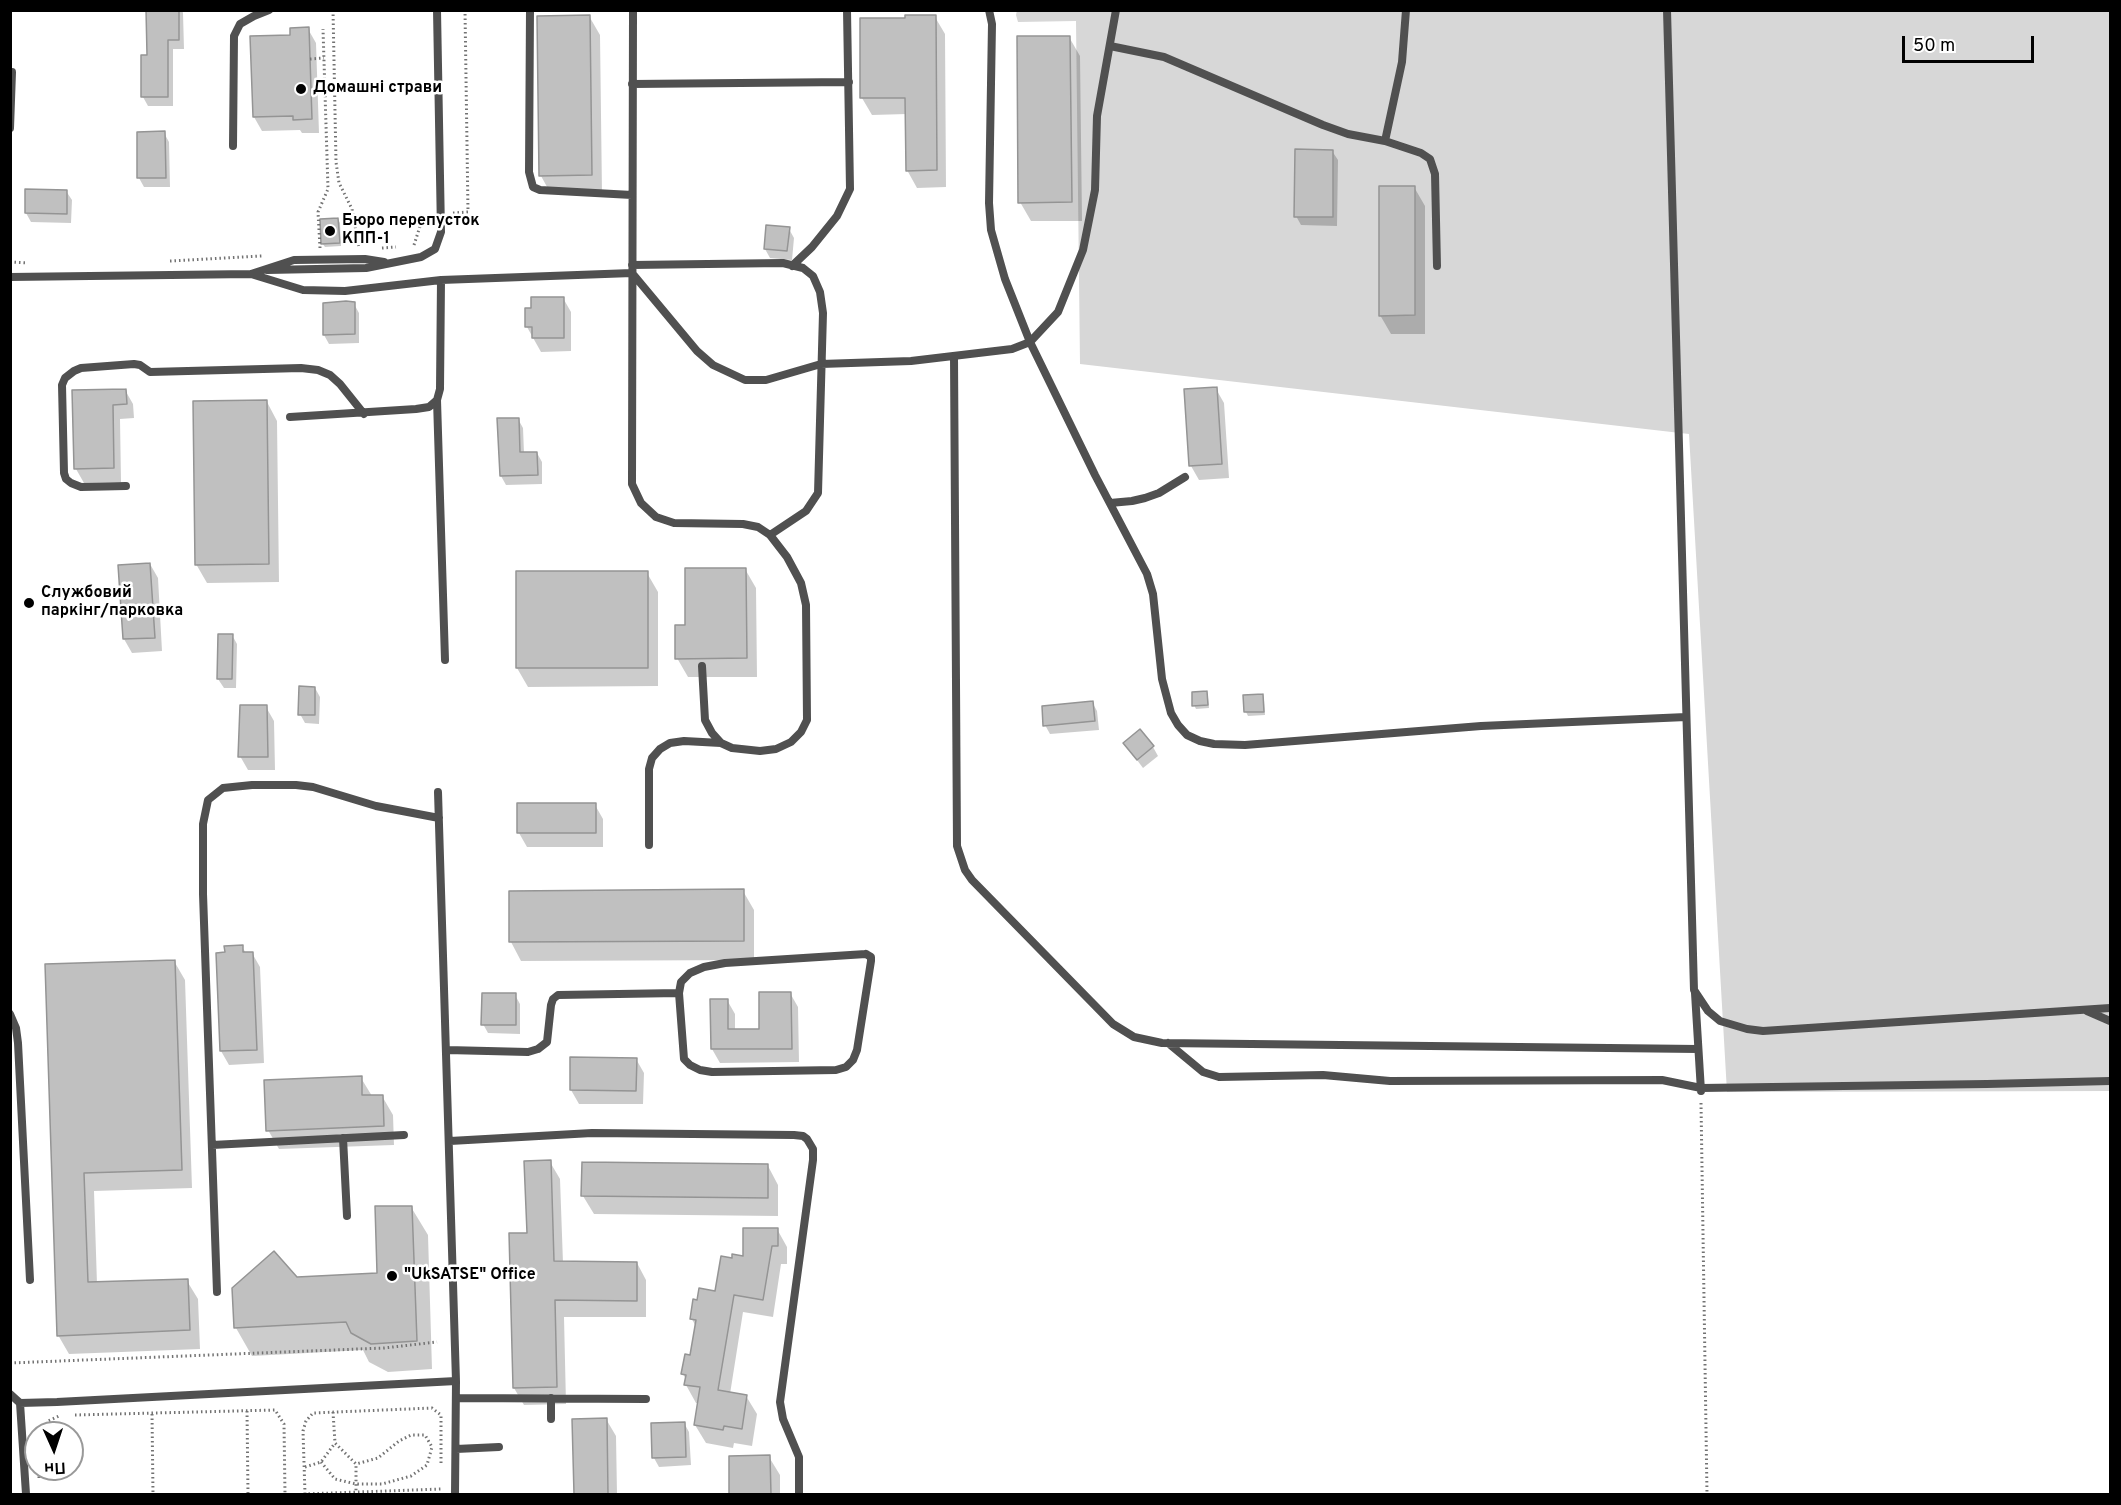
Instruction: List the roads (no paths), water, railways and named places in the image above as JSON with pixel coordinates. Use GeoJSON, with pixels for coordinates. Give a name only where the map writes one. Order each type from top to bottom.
{"type":"FeatureCollection","features":[{"type":"Feature","properties":{"kind":"lane"},"geometry":{"type":"LineString","coordinates":[[233,146],[234,36],[240,24],[269,10]]}},
{"type":"Feature","properties":{"kind":"lane"},"geometry":{"type":"LineString","coordinates":[[10,277],[250,274],[267,270],[366,268],[421,257],[435,249],[441,232],[436,10]]}},
{"type":"Feature","properties":{"kind":"lane"},"geometry":{"type":"LineString","coordinates":[[530,10],[529,172],[533,187],[540,190],[632,195]]}},
{"type":"Feature","properties":{"kind":"lane"},"geometry":{"type":"LineString","coordinates":[[633,10],[632,484],[641,503],[656,517],[674,523],[742,524],[758,527],[770,535],[795,568],[806,605],[807,720],[801,732],[791,742],[776,749],[760,751],[732,748],[721,743],[684,741],[670,743],[660,749],[652,758],[649,769],[649,845]]}},
{"type":"Feature","properties":{"kind":"lane"},"geometry":{"type":"LineString","coordinates":[[792,266],[826,231],[841,209],[850,189],[848,10]]}},
{"type":"Feature","properties":{"kind":"lane"},"geometry":{"type":"LineString","coordinates":[[989,10],[992,24],[989,219],[1005,279],[1029,342],[1138,554],[1153,594],[1162,679],[1171,713],[1187,735],[1214,744],[1245,745],[1481,726],[1686,717]]}},
{"type":"Feature","properties":{"kind":"lane"},"geometry":{"type":"LineString","coordinates":[[632,269],[697,351],[713,366],[745,380],[766,380],[821,364],[911,361],[1012,349],[1029,342],[1058,312],[1083,250],[1095,190],[1098,116],[1116,10]]}},
{"type":"Feature","properties":{"kind":"lane"},"geometry":{"type":"LineString","coordinates":[[1385,141],[1402,62],[1406,10]]}},
{"type":"Feature","properties":{"kind":"lane"},"geometry":{"type":"LineString","coordinates":[[1667,10],[1684,557],[1694,990],[1701,1090]]}},
{"type":"Feature","properties":{"kind":"lane"},"geometry":{"type":"LineString","coordinates":[[1110,45],[1164,57],[1323,125],[1348,134],[1385,141],[1422,153],[1430,159],[1435,174],[1437,266]]}},
{"type":"Feature","properties":{"kind":"lane"},"geometry":{"type":"LineString","coordinates":[[10,128],[12,72]]}},
{"type":"Feature","properties":{"kind":"lane"},"geometry":{"type":"LineString","coordinates":[[632,84],[849,82]]}},
{"type":"Feature","properties":{"kind":"lane"},"geometry":{"type":"LineString","coordinates":[[250,274],[303,290],[345,291],[441,280],[632,269],[783,263],[803,268],[813,276],[820,292],[823,313],[818,493],[806,511],[770,535]]}},
{"type":"Feature","properties":{"kind":"lane"},"geometry":{"type":"LineString","coordinates":[[441,280],[440,389],[437,400],[445,660]]}},
{"type":"Feature","properties":{"kind":"lane"},"geometry":{"type":"LineString","coordinates":[[954,356],[956,811],[957,846],[960,859],[972,880],[1113,1024],[1134,1037],[1168,1043],[1698,1049]]}},
{"type":"Feature","properties":{"kind":"lane"},"geometry":{"type":"LineString","coordinates":[[126,486],[81,487],[66,479],[62,385],[65,378],[81,368],[134,364],[150,372],[301,368],[318,370],[330,375],[340,384],[364,414]]}},
{"type":"Feature","properties":{"kind":"lane"},"geometry":{"type":"LineString","coordinates":[[290,417],[364,414],[422,408],[429,407],[437,400]]}},
{"type":"Feature","properties":{"kind":"lane"},"geometry":{"type":"LineString","coordinates":[[1110,503],[1145,498],[1159,493],[1185,477]]}},
{"type":"Feature","properties":{"kind":"lane"},"geometry":{"type":"LineString","coordinates":[[702,666],[705,720],[721,743]]}},
{"type":"Feature","properties":{"kind":"lane"},"geometry":{"type":"LineString","coordinates":[[217,1293],[203,894],[203,824],[208,800],[223,788],[252,785],[296,785],[313,787],[376,806],[439,819]]}},
{"type":"Feature","properties":{"kind":"lane"},"geometry":{"type":"LineString","coordinates":[[438,792],[456,1381],[455,1494]]}},
{"type":"Feature","properties":{"kind":"lane"},"geometry":{"type":"LineString","coordinates":[[866,954],[871,957],[857,1050],[850,1064],[842,1069],[712,1072],[700,1070],[690,1065],[682,1054],[679,993],[681,982],[690,973],[704,967],[725,963],[866,954]]}},
{"type":"Feature","properties":{"kind":"lane"},"geometry":{"type":"LineString","coordinates":[[1694,990],[1704,1006],[1720,1021],[1763,1031],[2110,1008]]}},
{"type":"Feature","properties":{"kind":"lane"},"geometry":{"type":"LineString","coordinates":[[447,1050],[528,1052],[538,1050],[547,1042],[551,1005],[553,999],[558,995],[679,993]]}},
{"type":"Feature","properties":{"kind":"lane"},"geometry":{"type":"LineString","coordinates":[[2083,1010],[2110,1021]]}},
{"type":"Feature","properties":{"kind":"lane"},"geometry":{"type":"LineString","coordinates":[[10,1014],[16,1028],[18,1043],[30,1280]]}},
{"type":"Feature","properties":{"kind":"lane"},"geometry":{"type":"LineString","coordinates":[[1168,1043],[1203,1072],[1219,1077],[1323,1076],[1390,1081],[1662,1080],[1701,1090],[2110,1081]]}},
{"type":"Feature","properties":{"kind":"lane"},"geometry":{"type":"LineString","coordinates":[[450,1141],[592,1133],[794,1134],[807,1139],[813,1149],[813,1160],[780,1402],[783,1419],[799,1457],[799,1494]]}},
{"type":"Feature","properties":{"kind":"lane"},"geometry":{"type":"LineString","coordinates":[[212,1145],[404,1135]]}},
{"type":"Feature","properties":{"kind":"lane"},"geometry":{"type":"LineString","coordinates":[[343,1138],[347,1216]]}},
{"type":"Feature","properties":{"kind":"lane"},"geometry":{"type":"LineString","coordinates":[[20,1403],[456,1381]]}},
{"type":"Feature","properties":{"kind":"lane"},"geometry":{"type":"LineString","coordinates":[[10,1394],[20,1403],[26,1494]]}},
{"type":"Feature","properties":{"kind":"lane"},"geometry":{"type":"LineString","coordinates":[[456,1398],[646,1399]]}},
{"type":"Feature","properties":{"kind":"lane"},"geometry":{"type":"LineString","coordinates":[[551,1398],[551,1419]]}},
{"type":"Feature","properties":{"kind":"lane"},"geometry":{"type":"LineString","coordinates":[[456,1449],[499,1447]]}},
{"type":"Feature","properties":{"kind":"place","name":"Домашні страви"},"geometry":{"type":"Point","coordinates":[301,89]}},
{"type":"Feature","properties":{"kind":"place","name":"Бюро перепусток КПП-1"},"geometry":{"type":"Point","coordinates":[330,231]}},
{"type":"Feature","properties":{"kind":"place","name":"Службовий паркінг/парковка"},"geometry":{"type":"Point","coordinates":[29,603]}},
{"type":"Feature","properties":{"kind":"place","name":"\"UkSATSE\" Office"},"geometry":{"type":"Point","coordinates":[392,1276]}}]}
